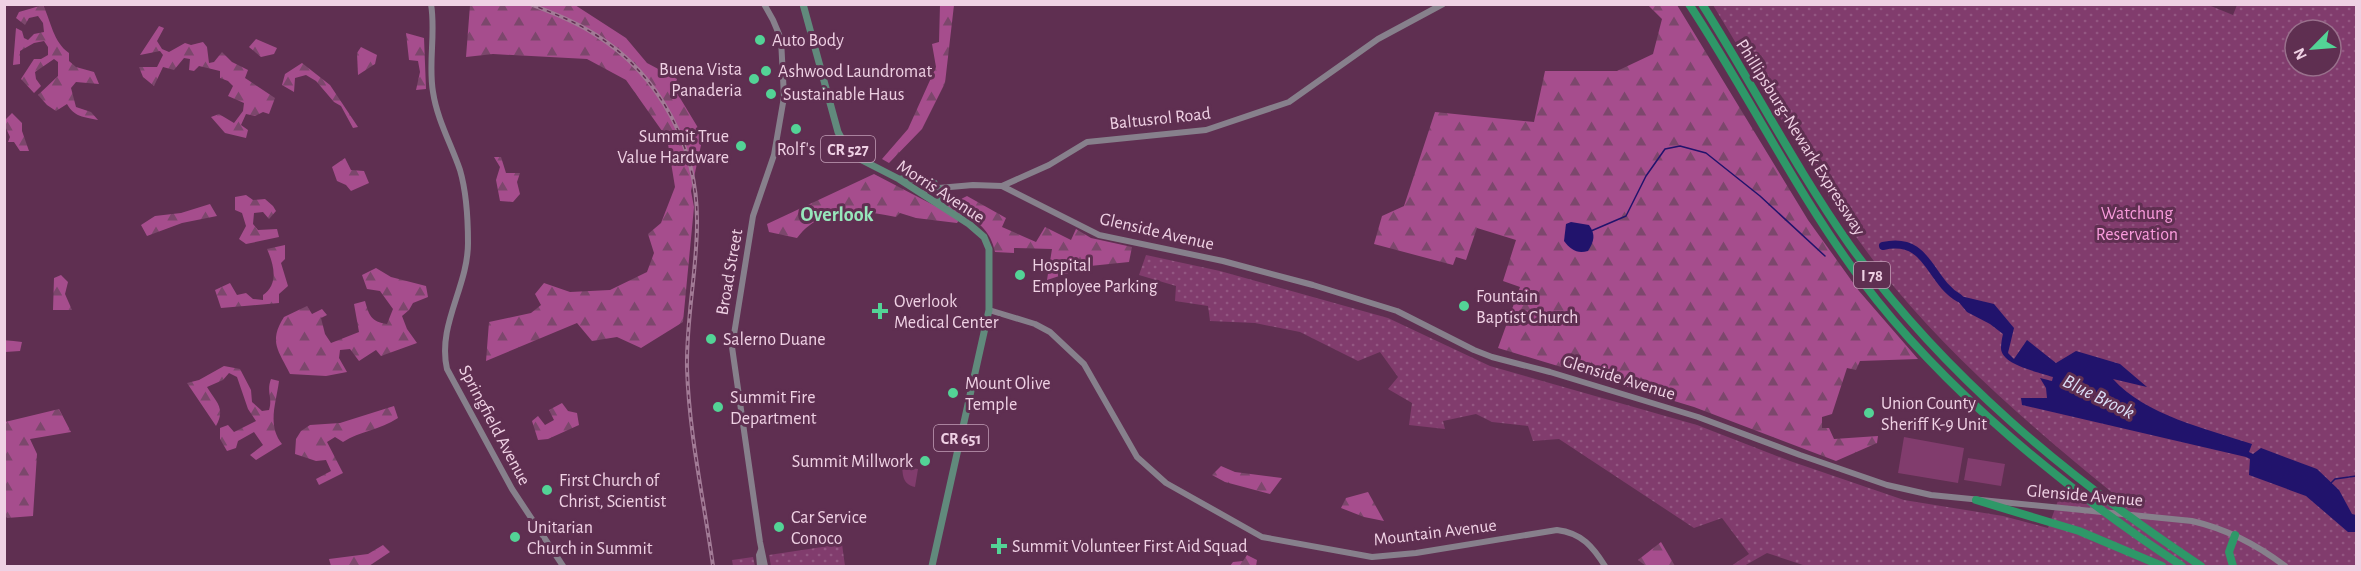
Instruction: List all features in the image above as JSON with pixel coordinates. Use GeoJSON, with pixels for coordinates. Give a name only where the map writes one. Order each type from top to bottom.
{"type":"FeatureCollection","features":[{"type":"Feature","properties":{"kind":"highway","name":"Phillipsburg-Newark Expressway"},"geometry":{"type":"LineString","coordinates":[[1689,4],[1812,208],[1881,305],[1966,395],[2035,457],[2089,501],[2182,567]]}},
{"type":"Feature","properties":{"kind":"highway","name":"Phillipsburg-Newark Expressway"},"geometry":{"type":"LineString","coordinates":[[1702,4],[1826,208],[1849,243],[1907,318],[1989,402],[2049,454],[2101,496],[2201,567]]}},
{"type":"Feature","properties":{"kind":"highway"},"geometry":{"type":"LineString","coordinates":[[1976,500],[2079,531],[2162,567]]}},
{"type":"Feature","properties":{"kind":"highway"},"geometry":{"type":"LineString","coordinates":[[2233,567],[2229,552],[2235,535]]}},
{"type":"Feature","properties":{"kind":"main road","name":"Springfield Avenue"},"geometry":{"type":"LineString","coordinates":[[431,4],[433,21],[432,90],[464,188],[468,227],[466,264],[445,338],[444,353],[447,369],[512,489],[563,567]]}},
{"type":"Feature","properties":{"kind":"main road","name":"Broad Street"},"geometry":{"type":"LineString","coordinates":[[764,4],[781,39],[784,97],[774,155],[753,216],[732,347],[765,567]]}},
{"type":"Feature","properties":{"kind":"main road","name":"Morris Avenue"},"geometry":{"type":"LineString","coordinates":[[803,4],[840,138],[856,157],[899,179],[944,207],[974,228],[987,243],[990,260],[989,310],[932,567]]}},
{"type":"Feature","properties":{"kind":"main road","name":"Baltusrol Road"},"geometry":{"type":"LineString","coordinates":[[1002,186],[1049,165],[1087,142],[1206,130],[1289,102],[1378,39],[1443,4]]}},
{"type":"Feature","properties":{"kind":"main road"},"geometry":{"type":"LineString","coordinates":[[899,179],[911,179],[936,186],[944,207]]}},
{"type":"Feature","properties":{"kind":"main road","name":"Glenside Avenue"},"geometry":{"type":"LineString","coordinates":[[920,192],[936,186],[1002,186],[1099,235],[1223,261],[1313,285],[1407,315],[1492,357],[1550,372],[1698,417],[1901,490],[2203,524],[2235,535],[2265,552],[2284,567]]}},
{"type":"Feature","properties":{"kind":"main road","name":"Mountain Avenue"},"geometry":{"type":"LineString","coordinates":[[989,310],[1035,324],[1050,332],[1084,364],[1138,458],[1166,483],[1262,537],[1372,557],[1416,553],[1557,530],[1580,537],[1596,551],[1605,567]]}},
{"type":"Feature","properties":{"kind":"main road","name":"Broad Street"},"geometry":{"type":"LineString","coordinates":[[760,567],[761,550]]}},
{"type":"Feature","properties":{"kind":"green space","name":"Watchung Reservation"},"geometry":{"type":"Polygon","coordinates":[[[2206,4],[2233,15],[2237,5],[2356,5],[2356,566],[1806,566],[1767,553],[1744,566],[1731,566],[1749,554],[1722,518],[1694,528],[1559,439],[1533,441],[1528,426],[1492,422],[1476,414],[1443,421],[1445,429],[1409,425],[1412,403],[1388,389],[1398,377],[1380,352],[1358,361],[1300,332],[1255,323],[1210,321],[1208,306],[1175,301],[1176,286],[1139,275],[1146,255],[1220,271],[1388,318],[1490,366],[1697,425],[1790,461],[1904,500],[2003,516],[2048,528],[2059,498],[2120,499],[1973,372],[1920,317],[1870,256],[1799,150],[1713,5],[2206,4]]]}},
{"type":"Feature","properties":{"kind":"green space"},"geometry":{"type":"Polygon","coordinates":[[[43,5],[59,43],[69,53],[69,61],[76,67],[94,72],[99,84],[76,82],[71,88],[76,107],[91,112],[98,120],[76,114],[67,104],[56,111],[38,95],[58,76],[58,62],[54,59],[35,72],[36,79],[41,86],[34,93],[21,79],[34,59],[41,59],[48,55],[48,47],[44,41],[34,43],[20,51],[20,64],[13,65],[16,28],[22,31],[24,38],[28,40],[34,34],[44,32],[43,23],[38,16],[29,18],[25,25],[16,18],[19,12],[43,5]]]}},
{"type":"Feature","properties":{"kind":"green space"},"geometry":{"type":"Polygon","coordinates":[[[470,5],[575,5],[626,38],[647,63],[677,79],[674,88],[703,136],[691,191],[694,207],[683,322],[641,348],[617,337],[592,341],[577,323],[486,361],[489,322],[531,313],[541,305],[535,294],[544,283],[570,292],[610,290],[647,272],[654,253],[648,234],[661,223],[675,187],[667,138],[626,80],[587,59],[493,54],[466,57],[470,5]]]}},
{"type":"Feature","properties":{"kind":"green space"},"geometry":{"type":"Polygon","coordinates":[[[940,5],[954,5],[945,83],[922,129],[889,163],[882,159],[908,129],[936,67],[932,44],[939,42],[940,5]]]}},
{"type":"Feature","properties":{"kind":"green space"},"geometry":{"type":"Polygon","coordinates":[[[1648,5],[1677,5],[1808,220],[1859,291],[1918,359],[1860,361],[1856,370],[1847,368],[1832,414],[1822,417],[1822,428],[1829,428],[1834,439],[1878,436],[1877,443],[1836,461],[1694,407],[1498,348],[1520,287],[1503,281],[1516,240],[1477,228],[1466,260],[1456,257],[1453,265],[1374,244],[1382,216],[1404,206],[1435,112],[1534,122],[1545,71],[1617,71],[1653,54],[1662,19],[1648,5]]]}},
{"type":"Feature","properties":{"kind":"green space"},"geometry":{"type":"Polygon","coordinates":[[[159,26],[164,28],[157,41],[162,49],[169,52],[185,43],[191,45],[203,42],[207,47],[209,63],[214,62],[222,52],[232,62],[248,70],[245,78],[275,98],[269,114],[263,112],[255,116],[246,114],[241,125],[248,130],[246,138],[225,133],[211,117],[219,114],[234,123],[243,111],[244,103],[228,96],[233,86],[220,78],[220,71],[199,66],[194,71],[189,70],[190,59],[184,58],[174,70],[163,67],[154,86],[143,77],[139,67],[157,67],[163,55],[160,51],[140,55],[159,26]]]}},
{"type":"Feature","properties":{"kind":"green space"},"geometry":{"type":"Polygon","coordinates":[[[406,33],[424,38],[426,89],[416,90],[420,72],[418,61],[409,60],[406,33]]]}},
{"type":"Feature","properties":{"kind":"green space"},"geometry":{"type":"Polygon","coordinates":[[[256,39],[277,48],[274,54],[261,57],[249,47],[256,39]]]}},
{"type":"Feature","properties":{"kind":"green space"},"geometry":{"type":"Polygon","coordinates":[[[361,47],[377,55],[375,64],[358,75],[357,53],[361,47]]]}},
{"type":"Feature","properties":{"kind":"green space"},"geometry":{"type":"Polygon","coordinates":[[[302,63],[330,85],[358,127],[353,128],[341,106],[334,102],[316,81],[306,75],[295,78],[294,92],[282,85],[285,74],[302,63]]]}},
{"type":"Feature","properties":{"kind":"green space"},"geometry":{"type":"Polygon","coordinates":[[[12,113],[22,123],[22,131],[29,151],[20,151],[14,142],[8,142],[10,137],[5,120],[12,113]]]}},
{"type":"Feature","properties":{"kind":"green space"},"geometry":{"type":"Polygon","coordinates":[[[494,157],[501,157],[506,173],[520,173],[517,182],[520,194],[513,202],[500,201],[496,180],[500,167],[494,157]]]}},
{"type":"Feature","properties":{"kind":"green space"},"geometry":{"type":"Polygon","coordinates":[[[345,158],[351,170],[364,171],[369,183],[351,191],[346,185],[337,181],[332,167],[345,158]]]}},
{"type":"Feature","properties":{"kind":"green space"},"geometry":{"type":"Polygon","coordinates":[[[874,174],[941,209],[967,196],[1006,218],[1002,227],[1036,242],[1045,227],[1071,240],[1076,229],[1091,238],[1132,247],[1129,262],[1090,266],[1047,280],[1052,249],[1014,248],[1014,253],[995,252],[991,239],[984,229],[964,212],[957,223],[916,218],[900,213],[896,217],[869,212],[842,212],[818,220],[807,227],[797,238],[769,232],[767,224],[874,174]]]}},
{"type":"Feature","properties":{"kind":"green space"},"geometry":{"type":"Polygon","coordinates":[[[246,195],[253,200],[265,199],[273,206],[276,211],[269,219],[263,212],[254,213],[253,224],[258,230],[277,229],[279,237],[246,244],[239,239],[246,226],[242,213],[235,210],[235,197],[246,195]]]}},
{"type":"Feature","properties":{"kind":"green space"},"geometry":{"type":"Polygon","coordinates":[[[210,204],[217,216],[182,223],[147,236],[141,225],[155,216],[181,213],[210,204]]]}},
{"type":"Feature","properties":{"kind":"green space"},"geometry":{"type":"Polygon","coordinates":[[[285,245],[285,259],[281,263],[288,286],[279,294],[279,303],[221,308],[215,290],[230,283],[237,295],[246,293],[253,299],[263,300],[263,295],[268,291],[274,274],[267,249],[285,245]]]}},
{"type":"Feature","properties":{"kind":"green space"},"geometry":{"type":"Polygon","coordinates":[[[376,268],[391,277],[426,286],[428,297],[413,303],[402,316],[407,329],[417,343],[381,356],[376,350],[359,361],[350,349],[340,350],[339,358],[347,372],[326,376],[290,374],[276,340],[284,317],[307,306],[312,314],[322,309],[327,315],[321,318],[325,334],[331,343],[359,332],[354,304],[365,301],[372,317],[377,322],[387,324],[393,309],[380,291],[367,289],[362,275],[376,268]]]}},
{"type":"Feature","properties":{"kind":"green space"},"geometry":{"type":"Polygon","coordinates":[[[61,275],[68,282],[65,294],[72,310],[53,310],[54,278],[61,275]]]}},
{"type":"Feature","properties":{"kind":"green space"},"geometry":{"type":"Polygon","coordinates":[[[5,340],[22,342],[20,351],[5,352],[5,340]]]}},
{"type":"Feature","properties":{"kind":"green space"},"geometry":{"type":"Polygon","coordinates":[[[224,366],[240,369],[251,390],[252,402],[262,411],[269,410],[271,379],[279,381],[274,422],[277,437],[282,444],[256,460],[250,455],[263,445],[254,432],[238,441],[236,448],[227,451],[220,439],[220,428],[228,425],[234,432],[256,421],[248,409],[237,377],[229,373],[223,380],[207,387],[220,410],[216,426],[187,383],[199,380],[224,366]]]}},
{"type":"Feature","properties":{"kind":"green space"},"geometry":{"type":"Polygon","coordinates":[[[562,403],[568,411],[577,413],[579,425],[548,439],[538,440],[532,421],[538,416],[545,425],[554,420],[549,410],[562,403]]]}},
{"type":"Feature","properties":{"kind":"green space"},"geometry":{"type":"Polygon","coordinates":[[[394,406],[398,418],[391,422],[343,442],[335,437],[327,442],[343,473],[319,485],[316,479],[331,471],[326,460],[316,461],[295,454],[296,439],[301,431],[310,425],[340,423],[394,406]]]}},
{"type":"Feature","properties":{"kind":"green space"},"geometry":{"type":"Polygon","coordinates":[[[59,409],[71,432],[30,439],[37,454],[33,516],[7,518],[4,514],[5,422],[59,409]]]}},
{"type":"Feature","properties":{"kind":"green space"},"geometry":{"type":"Polygon","coordinates":[[[1904,437],[1964,448],[1958,483],[1898,473],[1904,437]]]}},
{"type":"Feature","properties":{"kind":"green space"},"geometry":{"type":"Polygon","coordinates":[[[1968,458],[2005,464],[2001,486],[1964,480],[1968,458]]]}},
{"type":"Feature","properties":{"kind":"green space"},"geometry":{"type":"Polygon","coordinates":[[[902,466],[918,469],[915,487],[906,482],[902,466]]]}},
{"type":"Feature","properties":{"kind":"green space"},"geometry":{"type":"Polygon","coordinates":[[[1221,466],[1235,472],[1282,478],[1270,494],[1225,482],[1212,475],[1221,466]]]}},
{"type":"Feature","properties":{"kind":"green space"},"geometry":{"type":"Polygon","coordinates":[[[1368,492],[1384,521],[1364,517],[1341,508],[1346,498],[1368,492]]]}},
{"type":"Feature","properties":{"kind":"green space"},"geometry":{"type":"Polygon","coordinates":[[[1661,542],[1675,566],[1646,566],[1638,560],[1661,542]]]}},
{"type":"Feature","properties":{"kind":"green space"},"geometry":{"type":"Polygon","coordinates":[[[842,544],[845,566],[771,566],[769,555],[842,544]]]}},
{"type":"Feature","properties":{"kind":"green space"},"geometry":{"type":"Polygon","coordinates":[[[383,545],[390,552],[369,566],[331,566],[329,559],[368,554],[383,545]]]}},
{"type":"Feature","properties":{"kind":"green space"},"geometry":{"type":"Polygon","coordinates":[[[1247,555],[1257,560],[1256,566],[1230,566],[1233,562],[1243,561],[1247,555]]]}},
{"type":"Feature","properties":{"kind":"green space"},"geometry":{"type":"Polygon","coordinates":[[[753,557],[755,566],[733,566],[732,560],[753,557]]]}},
{"type":"Feature","properties":{"kind":"water"},"geometry":{"type":"Polygon","coordinates":[[[1571,222],[1589,225],[1593,238],[1588,251],[1574,251],[1564,241],[1566,224],[1571,222]]]}},
{"type":"Feature","properties":{"kind":"water"},"geometry":{"type":"Polygon","coordinates":[[[1952,294],[1994,304],[2014,328],[2008,353],[2014,359],[2027,340],[2056,363],[2076,351],[2120,364],[2147,387],[2113,379],[2126,392],[2142,402],[2178,419],[2252,444],[2249,452],[2253,454],[2261,448],[2317,469],[2339,490],[2352,514],[2356,515],[2356,532],[2348,532],[2306,496],[2249,475],[2250,459],[2246,457],[2022,405],[2021,398],[2047,398],[2046,388],[2040,378],[2052,381],[2053,377],[2022,367],[2007,359],[2001,348],[2003,334],[1967,312],[1952,294]]]}},
{"type":"Feature","properties":{"kind":"waterway","name":"Blue Brook"},"geometry":{"type":"LineString","coordinates":[[1591,231],[1626,216],[1646,176],[1665,149],[1680,146],[1706,153],[1760,196],[1825,256]]}},
{"type":"Feature","properties":{"kind":"waterway","name":"Blue Brook"},"geometry":{"type":"LineString","coordinates":[[1883,246],[1910,247],[1919,253],[1941,281],[1959,298]]}},
{"type":"Feature","properties":{"kind":"waterway"},"geometry":{"type":"LineString","coordinates":[[2330,484],[2335,479],[2356,476]]}},
{"type":"Feature","properties":{"kind":"railway"},"geometry":{"type":"LineString","coordinates":[[530,4],[556,14],[596,35],[619,51],[639,71],[671,116],[691,168],[696,195],[697,223],[687,350],[688,393],[713,566]]}},
{"type":"Feature","properties":{"kind":"place","name":"Auto Body"},"geometry":{"type":"Point","coordinates":[760,40]}},
{"type":"Feature","properties":{"kind":"place","name":"Ashwood Laundromat"},"geometry":{"type":"Point","coordinates":[766,71]}},
{"type":"Feature","properties":{"kind":"place","name":"Buena Vista Panaderia"},"geometry":{"type":"Point","coordinates":[754,79]}},
{"type":"Feature","properties":{"kind":"place","name":"Sustainable Haus"},"geometry":{"type":"Point","coordinates":[771,94]}},
{"type":"Feature","properties":{"kind":"place","name":"Rolf's"},"geometry":{"type":"Point","coordinates":[796,129]}},
{"type":"Feature","properties":{"kind":"place","name":"Summit True Value Hardware"},"geometry":{"type":"Point","coordinates":[741,146]}},
{"type":"Feature","properties":{"kind":"place","name":"Hospital Employee Parking"},"geometry":{"type":"Point","coordinates":[1020,275]}},
{"type":"Feature","properties":{"kind":"place","name":"Fountain Baptist Church"},"geometry":{"type":"Point","coordinates":[1464,306]}},
{"type":"Feature","properties":{"kind":"place","name":"Overlook Medical Center"},"geometry":{"type":"Point","coordinates":[880,311]}},
{"type":"Feature","properties":{"kind":"place","name":"Salerno Duane"},"geometry":{"type":"Point","coordinates":[711,339]}},
{"type":"Feature","properties":{"kind":"place","name":"Mount Olive Temple"},"geometry":{"type":"Point","coordinates":[953,393]}},
{"type":"Feature","properties":{"kind":"place","name":"Summit Fire Department"},"geometry":{"type":"Point","coordinates":[718,407]}},
{"type":"Feature","properties":{"kind":"place","name":"Union County Sheriff K-9 Unit"},"geometry":{"type":"Point","coordinates":[1869,413]}},
{"type":"Feature","properties":{"kind":"place","name":"Summit Millwork"},"geometry":{"type":"Point","coordinates":[925,461]}},
{"type":"Feature","properties":{"kind":"place","name":"First Church of Christ, Scientist"},"geometry":{"type":"Point","coordinates":[547,490]}},
{"type":"Feature","properties":{"kind":"place","name":"Car Service Conoco"},"geometry":{"type":"Point","coordinates":[779,527]}},
{"type":"Feature","properties":{"kind":"place","name":"Unitarian Church in Summit"},"geometry":{"type":"Point","coordinates":[515,537]}},
{"type":"Feature","properties":{"kind":"place","name":"Summit Volunteer First Aid Squad"},"geometry":{"type":"Point","coordinates":[999,546]}},
{"type":"Feature","properties":{"kind":"district","name":"Overlook"},"geometry":{"type":"Point","coordinates":[837,214]}}]}
